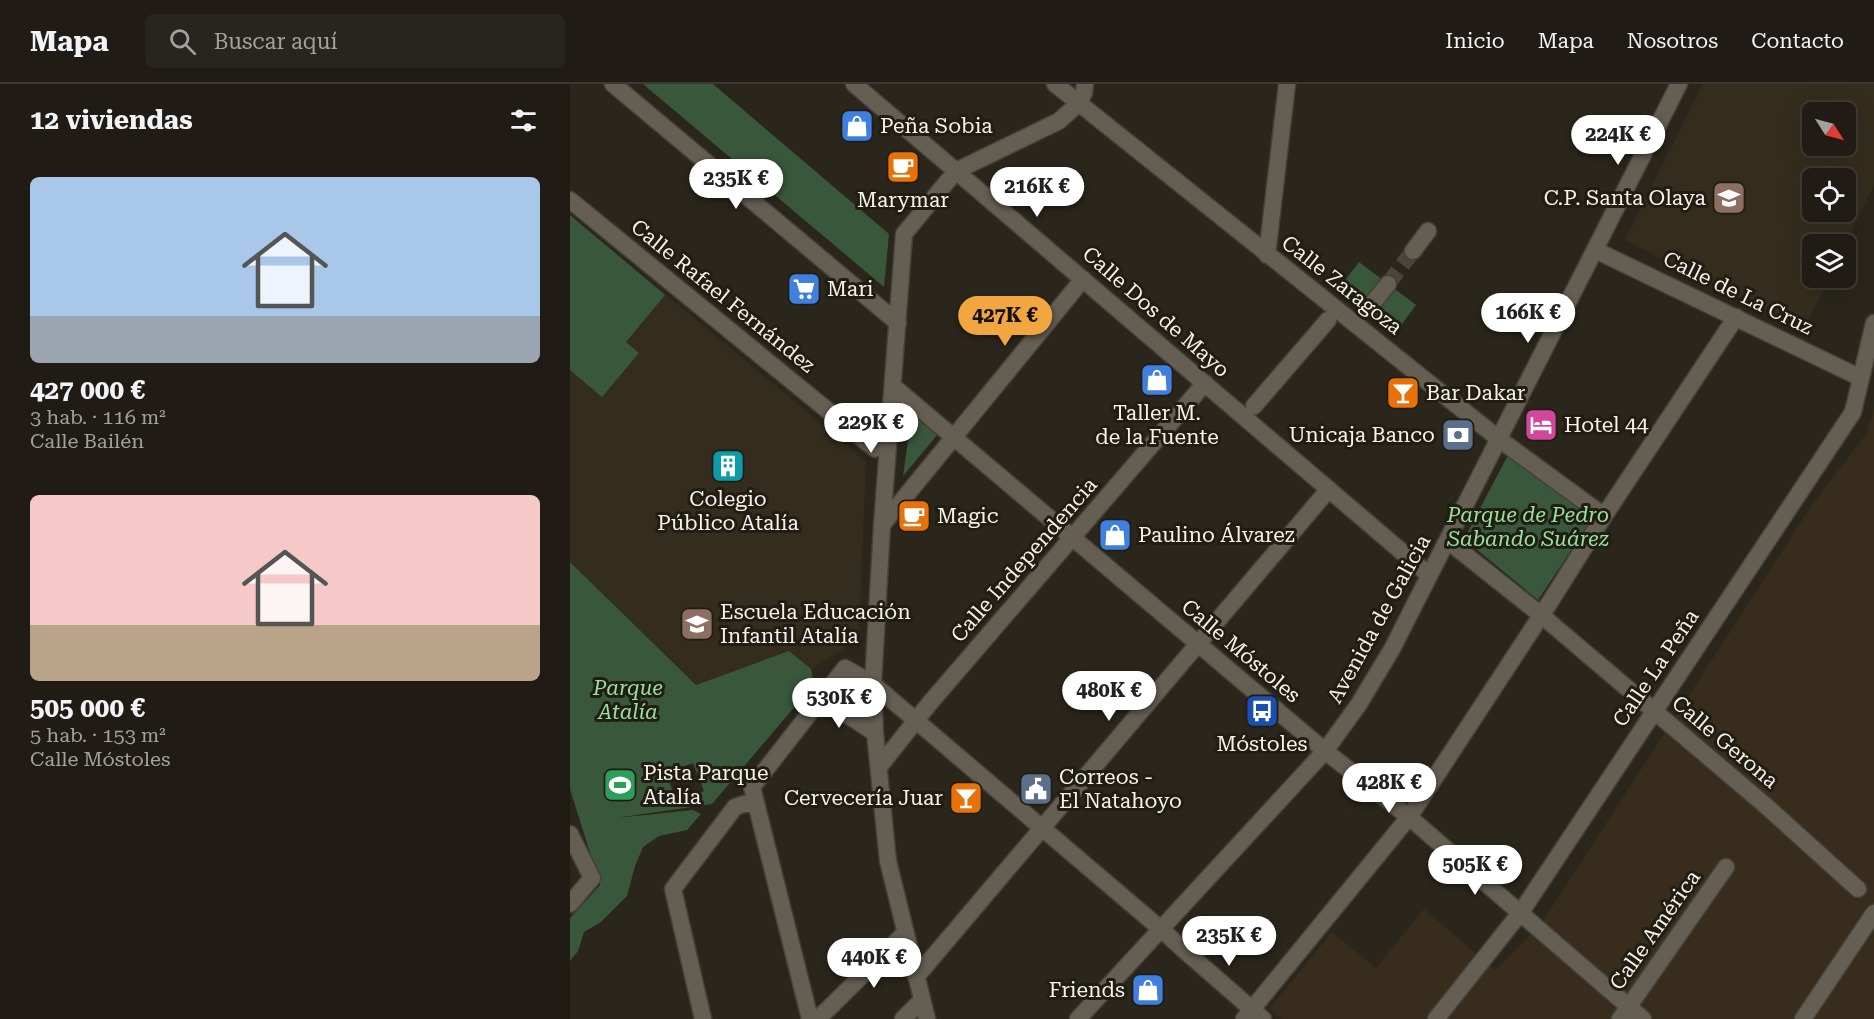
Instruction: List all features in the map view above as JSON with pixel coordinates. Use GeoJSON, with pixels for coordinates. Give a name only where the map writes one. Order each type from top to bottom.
{"type":"FeatureCollection","features":[{"type":"Feature","properties":{"kind":"street"},"geometry":{"type":"LineString","coordinates":[[613,84],[898,323]]}},
{"type":"Feature","properties":{"kind":"street","name":"Calle Dos de Mayo"},"geometry":{"type":"LineString","coordinates":[[854,84],[1429,575]]}},
{"type":"Feature","properties":{"kind":"street","name":"Calle Zaragoza"},"geometry":{"type":"LineString","coordinates":[[1055,84],[1499,439],[1604,516]]}},
{"type":"Feature","properties":{"kind":"street"},"geometry":{"type":"LineString","coordinates":[[927,1019],[888,861],[875,733],[873,684],[882,525],[904,234],[956,171],[1059,121],[1078,104],[1084,93],[1085,84]]}},
{"type":"Feature","properties":{"kind":"street"},"geometry":{"type":"LineString","coordinates":[[1267,255],[1287,84]]}},
{"type":"Feature","properties":{"kind":"street","name":"Avenida de Galicia"},"geometry":{"type":"LineString","coordinates":[[1078,1019],[1325,751],[1365,695],[1392,649],[1448,541],[1679,84]]}},
{"type":"Feature","properties":{"kind":"street","name":"Calle Rafael Fernández"},"geometry":{"type":"LineString","coordinates":[[570,200],[875,449]]}},
{"type":"Feature","properties":{"kind":"street"},"geometry":{"type":"LineString","coordinates":[[1413,251],[1428,231]]}},
{"type":"Feature","properties":{"kind":"street","name":"Calle de La Cruz"},"geometry":{"type":"LineString","coordinates":[[1595,250],[1861,378]]}},
{"type":"Feature","properties":{"kind":"street"},"geometry":{"type":"LineString","coordinates":[[882,525],[1083,279]]}},
{"type":"Feature","properties":{"kind":"street"},"geometry":{"type":"LineString","coordinates":[[1368,309],[1388,284]]}},
{"type":"Feature","properties":{"kind":"street"},"geometry":{"type":"LineString","coordinates":[[810,1019],[752,787],[845,668],[873,684],[1042,827],[1162,930],[1253,1016],[1409,816],[1736,317]]}},
{"type":"Feature","properties":{"kind":"street"},"geometry":{"type":"LineString","coordinates":[[1254,406],[1328,320]]}},
{"type":"Feature","properties":{"kind":"street","name":"Calle La Peña"},"geometry":{"type":"LineString","coordinates":[[1436,1019],[1521,912],[1853,412],[1874,323]]}},
{"type":"Feature","properties":{"kind":"street","name":"Calle Independencia"},"geometry":{"type":"LineString","coordinates":[[879,767],[1205,383]]}},
{"type":"Feature","properties":{"kind":"street","name":"Calle Móstoles"},"geometry":{"type":"LineString","coordinates":[[893,386],[1325,751],[1409,816],[1521,912],[1625,1013],[1643,1019]]}},
{"type":"Feature","properties":{"kind":"street"},"geometry":{"type":"LineString","coordinates":[[916,977],[1329,489]]}},
{"type":"Feature","properties":{"kind":"street","name":"Calle Gerona"},"geometry":{"type":"LineString","coordinates":[[1448,541],[1542,615],[1765,805],[1858,889]]}},
{"type":"Feature","properties":{"kind":"street"},"geometry":{"type":"LineString","coordinates":[[822,698],[875,733]]}},
{"type":"Feature","properties":{"kind":"street"},"geometry":{"type":"LineString","coordinates":[[703,1019],[673,889],[735,807],[756,804]]}},
{"type":"Feature","properties":{"kind":"street"},"geometry":{"type":"LineString","coordinates":[[570,834],[592,878],[570,904]]}},
{"type":"Feature","properties":{"kind":"street","name":"Calle América"},"geometry":{"type":"LineString","coordinates":[[1625,1013],[1726,867]]}},
{"type":"Feature","properties":{"kind":"street"},"geometry":{"type":"LineString","coordinates":[[1803,1019],[1874,913]]}},
{"type":"Feature","properties":{"kind":"street"},"geometry":{"type":"LineString","coordinates":[[818,1019],[905,933]]}},
{"type":"Feature","properties":{"kind":"street"},"geometry":{"type":"LineString","coordinates":[[903,1019],[922,1000]]}},
{"type":"Feature","properties":{"kind":"shaded area","name":"C.P. Santa Olaya"},"geometry":{"type":"Polygon","coordinates":[[[1703,84],[1874,84],[1874,185],[1850,234],[1802,234],[1802,288],[1824,288],[1804,329],[1625,240],[1703,84]]]}},
{"type":"Feature","properties":{"kind":"shaded area"},"geometry":{"type":"Polygon","coordinates":[[[570,215],[866,461],[859,630],[842,650],[811,669],[789,651],[696,685],[570,562],[570,215]]]}},
{"type":"Feature","properties":{"kind":"shaded area"},"geometry":{"type":"Polygon","coordinates":[[[1874,407],[1874,1019],[1282,1019],[1269,1009],[1332,932],[1376,968],[1424,909],[1495,970],[1541,924],[1810,508],[1867,433],[1874,407]]]}},
{"type":"Feature","properties":{"kind":"green space"},"geometry":{"type":"Polygon","coordinates":[[[643,84],[713,84],[889,234],[884,287],[643,84]]]}},
{"type":"Feature","properties":{"kind":"green space"},"geometry":{"type":"Polygon","coordinates":[[[570,215],[665,295],[626,342],[639,353],[602,397],[570,370],[570,215]]]}},
{"type":"Feature","properties":{"kind":"green space"},"geometry":{"type":"Polygon","coordinates":[[[1359,262],[1416,305],[1397,331],[1340,287],[1359,262]]]}},
{"type":"Feature","properties":{"kind":"green space"},"geometry":{"type":"Polygon","coordinates":[[[912,412],[938,434],[903,476],[912,412]]]}},
{"type":"Feature","properties":{"kind":"green space","name":"Parque de Pedro Sabando Suárez"},"geometry":{"type":"Polygon","coordinates":[[[1509,453],[1594,516],[1538,600],[1464,539],[1509,453]]]}},
{"type":"Feature","properties":{"kind":"green space","name":"Parque Atalía"},"geometry":{"type":"Polygon","coordinates":[[[570,562],[696,685],[789,651],[811,669],[814,684],[712,804],[616,818],[693,810],[701,814],[687,830],[659,836],[643,847],[627,896],[601,922],[584,932],[578,951],[570,961],[570,918],[600,885],[570,789],[570,562]],[[693,763],[666,773],[677,802],[704,791],[693,763]]]}},
{"type":"Feature","properties":{"kind":"tunnel"},"geometry":{"type":"LineString","coordinates":[[1388,284],[1413,251]]}},
{"type":"Feature","properties":{"kind":"place","name":"Peña Sobia"},"geometry":{"type":"Point","coordinates":[857,126]}},
{"type":"Feature","properties":{"kind":"place","name":"Marymar"},"geometry":{"type":"Point","coordinates":[903,167]}},
{"type":"Feature","properties":{"kind":"place","name":"C.P. Santa Olaya"},"geometry":{"type":"Point","coordinates":[1729,198]}},
{"type":"Feature","properties":{"kind":"place","name":"Mari"},"geometry":{"type":"Point","coordinates":[804,289]}},
{"type":"Feature","properties":{"kind":"place","name":"Taller M. de la Fuente"},"geometry":{"type":"Point","coordinates":[1157,380]}},
{"type":"Feature","properties":{"kind":"place","name":"Bar Dakar"},"geometry":{"type":"Point","coordinates":[1403,393]}},
{"type":"Feature","properties":{"kind":"place","name":"Hotel 44"},"geometry":{"type":"Point","coordinates":[1541,425]}},
{"type":"Feature","properties":{"kind":"place","name":"Unicaja Banco"},"geometry":{"type":"Point","coordinates":[1458,435]}},
{"type":"Feature","properties":{"kind":"place","name":"Colegio Público Atalía"},"geometry":{"type":"Point","coordinates":[728,466]}},
{"type":"Feature","properties":{"kind":"place","name":"Magic"},"geometry":{"type":"Point","coordinates":[914,516]}},
{"type":"Feature","properties":{"kind":"place","name":"Paulino Álvarez"},"geometry":{"type":"Point","coordinates":[1115,535]}},
{"type":"Feature","properties":{"kind":"place","name":"Escuela Educación Infantil Atalía"},"geometry":{"type":"Point","coordinates":[697,624]}},
{"type":"Feature","properties":{"kind":"place","name":"Móstoles"},"geometry":{"type":"Point","coordinates":[1262,711]}},
{"type":"Feature","properties":{"kind":"place","name":"Pista Parque Atalía"},"geometry":{"type":"Point","coordinates":[620,785]}},
{"type":"Feature","properties":{"kind":"place","name":"Correos - El Natahoyo"},"geometry":{"type":"Point","coordinates":[1036,789]}},
{"type":"Feature","properties":{"kind":"place","name":"Cervecería Juar"},"geometry":{"type":"Point","coordinates":[966,798]}},
{"type":"Feature","properties":{"kind":"place","name":"Friends"},"geometry":{"type":"Point","coordinates":[1148,990]}}]}
